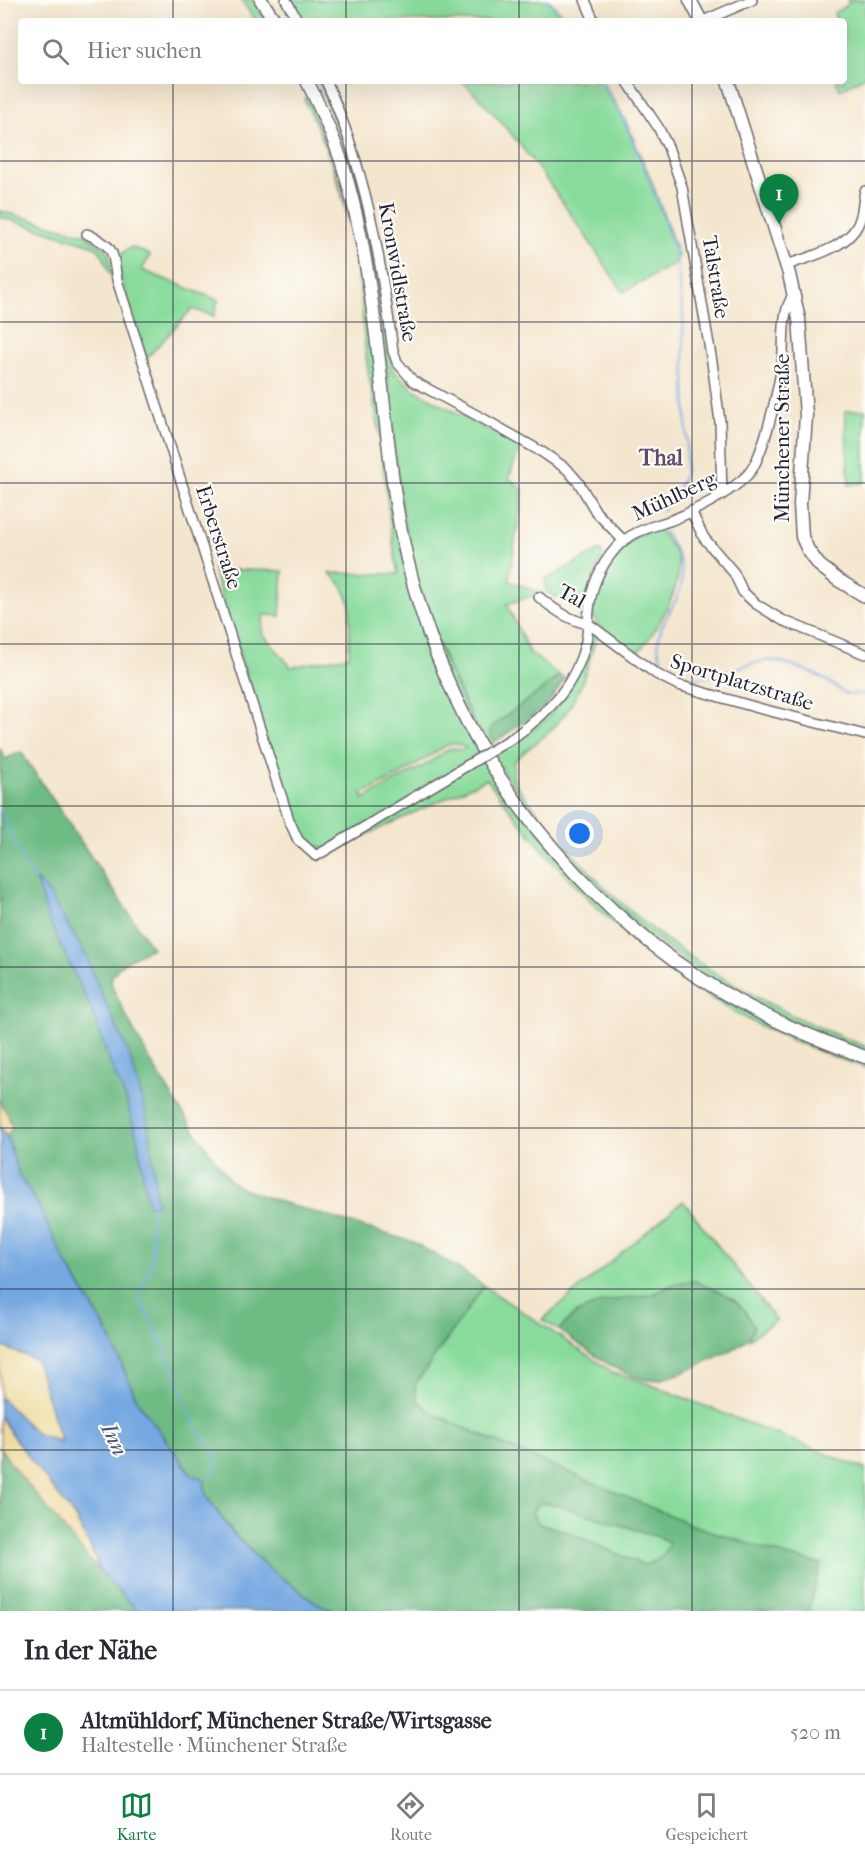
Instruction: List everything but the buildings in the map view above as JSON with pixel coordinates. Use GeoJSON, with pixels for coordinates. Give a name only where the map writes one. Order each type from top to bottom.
{"type":"FeatureCollection","features":[{"type":"Feature","properties":{"kind":"main road"},"geometry":{"type":"LineString","coordinates":[[261,0],[272,18]]}},
{"type":"Feature","properties":{"kind":"main road"},"geometry":{"type":"LineString","coordinates":[[690,0],[700,18]]}},
{"type":"Feature","properties":{"kind":"main road"},"geometry":{"type":"LineString","coordinates":[[309,84],[341,160],[359,228],[372,300],[397,508],[414,588],[444,672],[458,705],[480,744],[510,792],[556,852],[643,936],[694,974],[738,1002],[802,1033],[865,1057]]}},
{"type":"Feature","properties":{"kind":"main road","name":"Münchener Straße"},"geometry":{"type":"LineString","coordinates":[[729,84],[786,265],[800,327],[805,386],[805,439],[800,511],[802,537],[819,565],[838,580],[865,596]]}},
{"type":"Feature","properties":{"kind":"street"},"geometry":{"type":"LineString","coordinates":[[286,0],[296,18]]}},
{"type":"Feature","properties":{"kind":"street"},"geometry":{"type":"LineString","coordinates":[[585,0],[593,18]]}},
{"type":"Feature","properties":{"kind":"street"},"geometry":{"type":"LineString","coordinates":[[709,18],[752,0]]}},
{"type":"Feature","properties":{"kind":"street","name":"Kronwidlstraße"},"geometry":{"type":"LineString","coordinates":[[327,84],[347,132],[366,195],[379,254],[393,351],[397,362],[414,381],[492,423],[567,469],[579,483],[596,512],[623,540]]}},
{"type":"Feature","properties":{"kind":"street","name":"Talstraße"},"geometry":{"type":"LineString","coordinates":[[629,84],[658,127],[668,147],[682,187],[720,422],[722,494]]}},
{"type":"Feature","properties":{"kind":"street"},"geometry":{"type":"LineString","coordinates":[[786,265],[834,247],[850,237],[860,219],[865,191]]}},
{"type":"Feature","properties":{"kind":"street","name":"Erberstraße"},"geometry":{"type":"LineString","coordinates":[[87,234],[102,241],[110,247],[113,253],[117,280],[289,820],[298,840],[316,856]]}},
{"type":"Feature","properties":{"kind":"street","name":"Mühlberg"},"geometry":{"type":"LineString","coordinates":[[316,856],[514,737],[549,709],[572,679],[582,656],[595,584],[605,563],[623,540],[691,511],[736,486],[753,469],[760,452],[782,367],[786,316],[789,301],[794,294]]}},
{"type":"Feature","properties":{"kind":"street"},"geometry":{"type":"LineString","coordinates":[[691,511],[704,538],[734,573],[743,592],[756,604],[782,620],[865,654]]}},
{"type":"Feature","properties":{"kind":"street","name":"Tal"},"geometry":{"type":"LineString","coordinates":[[539,597],[548,605],[579,622],[589,624]]}},
{"type":"Feature","properties":{"kind":"street","name":"Sportplatzstraße"},"geometry":{"type":"LineString","coordinates":[[589,624],[656,674],[678,685],[865,735]]}},
{"type":"Feature","properties":{"kind":"green space"},"geometry":{"type":"Polygon","coordinates":[[[241,0],[253,0],[264,18],[254,18],[241,0]]]}},
{"type":"Feature","properties":{"kind":"green space"},"geometry":{"type":"Polygon","coordinates":[[[289,0],[549,0],[565,18],[298,18],[289,0]]]}},
{"type":"Feature","properties":{"kind":"green space"},"geometry":{"type":"Polygon","coordinates":[[[847,0],[865,0],[865,76],[840,90],[837,84],[847,84],[847,18],[835,18],[834,13],[849,4],[847,0]]]}},
{"type":"Feature","properties":{"kind":"green space"},"geometry":{"type":"Polygon","coordinates":[[[317,84],[325,84],[355,160],[386,315],[393,370],[413,389],[520,447],[509,478],[523,490],[509,581],[542,593],[507,604],[529,652],[559,675],[490,735],[495,742],[487,747],[447,665],[417,579],[401,502],[373,265],[356,186],[334,121],[317,84]]]}},
{"type":"Feature","properties":{"kind":"green space"},"geometry":{"type":"Polygon","coordinates":[[[465,84],[604,84],[624,118],[650,177],[679,257],[671,266],[623,292],[528,155],[465,84]]]}},
{"type":"Feature","properties":{"kind":"green space"},"geometry":{"type":"Polygon","coordinates":[[[307,97],[337,173],[360,259],[406,576],[504,793],[678,969],[865,1063],[865,1068],[805,1046],[747,1019],[672,971],[604,914],[572,882],[542,849],[487,779],[316,858],[323,847],[311,845],[300,834],[291,818],[213,569],[283,571],[280,616],[264,615],[262,633],[291,667],[349,656],[350,603],[341,584],[330,573],[398,574],[380,435],[367,363],[360,285],[350,227],[331,161],[304,99],[307,97]],[[460,745],[445,746],[398,776],[362,794],[363,799],[449,749],[466,748],[460,745]]]}},
{"type":"Feature","properties":{"kind":"green space"},"geometry":{"type":"Polygon","coordinates":[[[0,211],[84,234],[107,249],[124,308],[102,254],[97,248],[0,217],[0,211]]]}},
{"type":"Feature","properties":{"kind":"green space"},"geometry":{"type":"Polygon","coordinates":[[[132,247],[150,255],[142,270],[218,300],[214,316],[192,309],[146,359],[117,265],[122,254],[132,247]]]}},
{"type":"Feature","properties":{"kind":"green space"},"geometry":{"type":"Polygon","coordinates":[[[865,410],[865,482],[849,485],[845,411],[865,410]]]}},
{"type":"Feature","properties":{"kind":"green space"},"geometry":{"type":"Polygon","coordinates":[[[650,530],[659,530],[674,550],[677,557],[677,581],[668,606],[654,631],[640,650],[632,651],[599,626],[593,613],[593,603],[600,580],[612,558],[630,539],[650,530]]]}},
{"type":"Feature","properties":{"kind":"green space"},"geometry":{"type":"Polygon","coordinates":[[[600,550],[604,557],[598,565],[581,608],[546,592],[545,580],[600,550]]]}},
{"type":"Feature","properties":{"kind":"green space"},"geometry":{"type":"Polygon","coordinates":[[[592,635],[596,637],[592,652],[573,702],[557,724],[514,762],[513,775],[517,786],[592,875],[647,925],[705,967],[735,985],[798,1018],[865,1046],[865,1051],[801,1026],[755,1004],[702,973],[667,948],[633,920],[572,860],[544,827],[493,756],[526,735],[555,709],[570,688],[592,635]]]}},
{"type":"Feature","properties":{"kind":"green space"},"geometry":{"type":"Polygon","coordinates":[[[559,675],[565,679],[546,706],[495,742],[490,735],[490,728],[559,675]]]}},
{"type":"Feature","properties":{"kind":"green space"},"geometry":{"type":"Polygon","coordinates":[[[0,748],[5,759],[21,752],[152,948],[117,969],[111,980],[112,986],[137,1037],[166,1087],[197,1135],[231,1181],[243,1189],[290,1205],[413,1242],[484,1286],[415,1385],[417,1400],[430,1412],[480,1435],[695,1526],[790,1557],[821,1564],[808,1611],[334,1611],[317,1603],[268,1568],[232,1532],[206,1496],[203,1479],[192,1475],[138,1402],[107,1331],[65,1261],[38,1205],[19,1175],[7,1137],[9,1134],[7,1113],[0,1102],[0,748]],[[541,1503],[535,1507],[532,1514],[538,1523],[565,1531],[643,1565],[660,1558],[668,1547],[669,1542],[659,1537],[557,1505],[541,1503]]]}},
{"type":"Feature","properties":{"kind":"green space"},"geometry":{"type":"Polygon","coordinates":[[[683,1201],[776,1320],[749,1339],[753,1327],[734,1299],[694,1281],[676,1283],[654,1294],[603,1302],[575,1314],[559,1330],[542,1320],[683,1201]]]}},
{"type":"Feature","properties":{"kind":"green space"},"geometry":{"type":"Polygon","coordinates":[[[694,1281],[730,1297],[743,1309],[754,1327],[748,1338],[739,1346],[676,1375],[651,1380],[629,1375],[591,1353],[559,1330],[575,1314],[603,1302],[654,1294],[676,1283],[694,1281]]]}},
{"type":"Feature","properties":{"kind":"green space"},"geometry":{"type":"Polygon","coordinates":[[[484,1286],[614,1373],[649,1384],[865,1469],[865,1611],[808,1611],[821,1564],[790,1557],[695,1526],[571,1475],[430,1412],[417,1399],[414,1385],[484,1286]]]}},
{"type":"Feature","properties":{"kind":"green space"},"geometry":{"type":"Polygon","coordinates":[[[0,1447],[11,1464],[99,1571],[138,1611],[0,1611],[0,1447]]]}},
{"type":"Feature","properties":{"kind":"green space"},"geometry":{"type":"Polygon","coordinates":[[[541,1503],[557,1505],[659,1537],[669,1542],[668,1547],[660,1558],[643,1565],[565,1531],[537,1523],[532,1514],[535,1507],[541,1503]]]}},
{"type":"Feature","properties":{"kind":"sand"},"geometry":{"type":"Polygon","coordinates":[[[0,1103],[12,1127],[7,1137],[0,1126],[0,1103]]]}},
{"type":"Feature","properties":{"kind":"sand"},"geometry":{"type":"Polygon","coordinates":[[[0,1346],[36,1360],[61,1443],[37,1434],[0,1397],[0,1346]]]}},
{"type":"Feature","properties":{"kind":"sand"},"geometry":{"type":"Polygon","coordinates":[[[0,1416],[69,1509],[91,1549],[99,1571],[11,1464],[0,1447],[0,1416]]]}},
{"type":"Feature","properties":{"kind":"water"},"geometry":{"type":"Polygon","coordinates":[[[35,879],[48,892],[86,955],[129,1054],[150,1135],[157,1205],[148,1205],[137,1138],[126,1099],[110,1063],[94,1016],[48,918],[35,879]]]}},
{"type":"Feature","properties":{"kind":"water","name":"Inn"},"geometry":{"type":"Polygon","coordinates":[[[0,1126],[7,1137],[19,1175],[38,1205],[65,1261],[107,1331],[138,1402],[192,1475],[204,1479],[206,1496],[232,1533],[268,1568],[317,1603],[334,1611],[138,1611],[99,1571],[95,1556],[75,1517],[0,1416],[0,1397],[37,1434],[61,1442],[36,1360],[0,1346],[0,1126]]]}},
{"type":"Feature","properties":{"kind":"waterway"},"geometry":{"type":"LineString","coordinates":[[548,0],[563,18]]}},
{"type":"Feature","properties":{"kind":"waterway"},"geometry":{"type":"LineString","coordinates":[[603,84],[623,119],[649,178],[676,256],[683,316],[687,442],[685,472],[677,492],[662,510]]}},
{"type":"Feature","properties":{"kind":"waterway"},"geometry":{"type":"LineString","coordinates":[[664,532],[679,559],[682,578],[676,600],[660,632],[658,643],[666,666],[677,675],[703,678],[749,664],[777,661],[813,674],[845,693],[865,694]]}},
{"type":"Feature","properties":{"kind":"waterway"},"geometry":{"type":"LineString","coordinates":[[0,810],[12,839],[35,880]]}},
{"type":"Feature","properties":{"kind":"waterway"},"geometry":{"type":"LineString","coordinates":[[151,1202],[152,1254],[140,1296],[166,1352],[192,1419],[215,1457],[215,1472],[204,1479]]}},
{"type":"Feature","properties":{"kind":"place","name":"Altmühldorf, Münchener Straße/Wirtsgasse"},"geometry":{"type":"Point","coordinates":[779,224]}},
{"type":"Feature","properties":{"kind":"district","name":"Thal"},"geometry":{"type":"Point","coordinates":[661,457]}}]}
